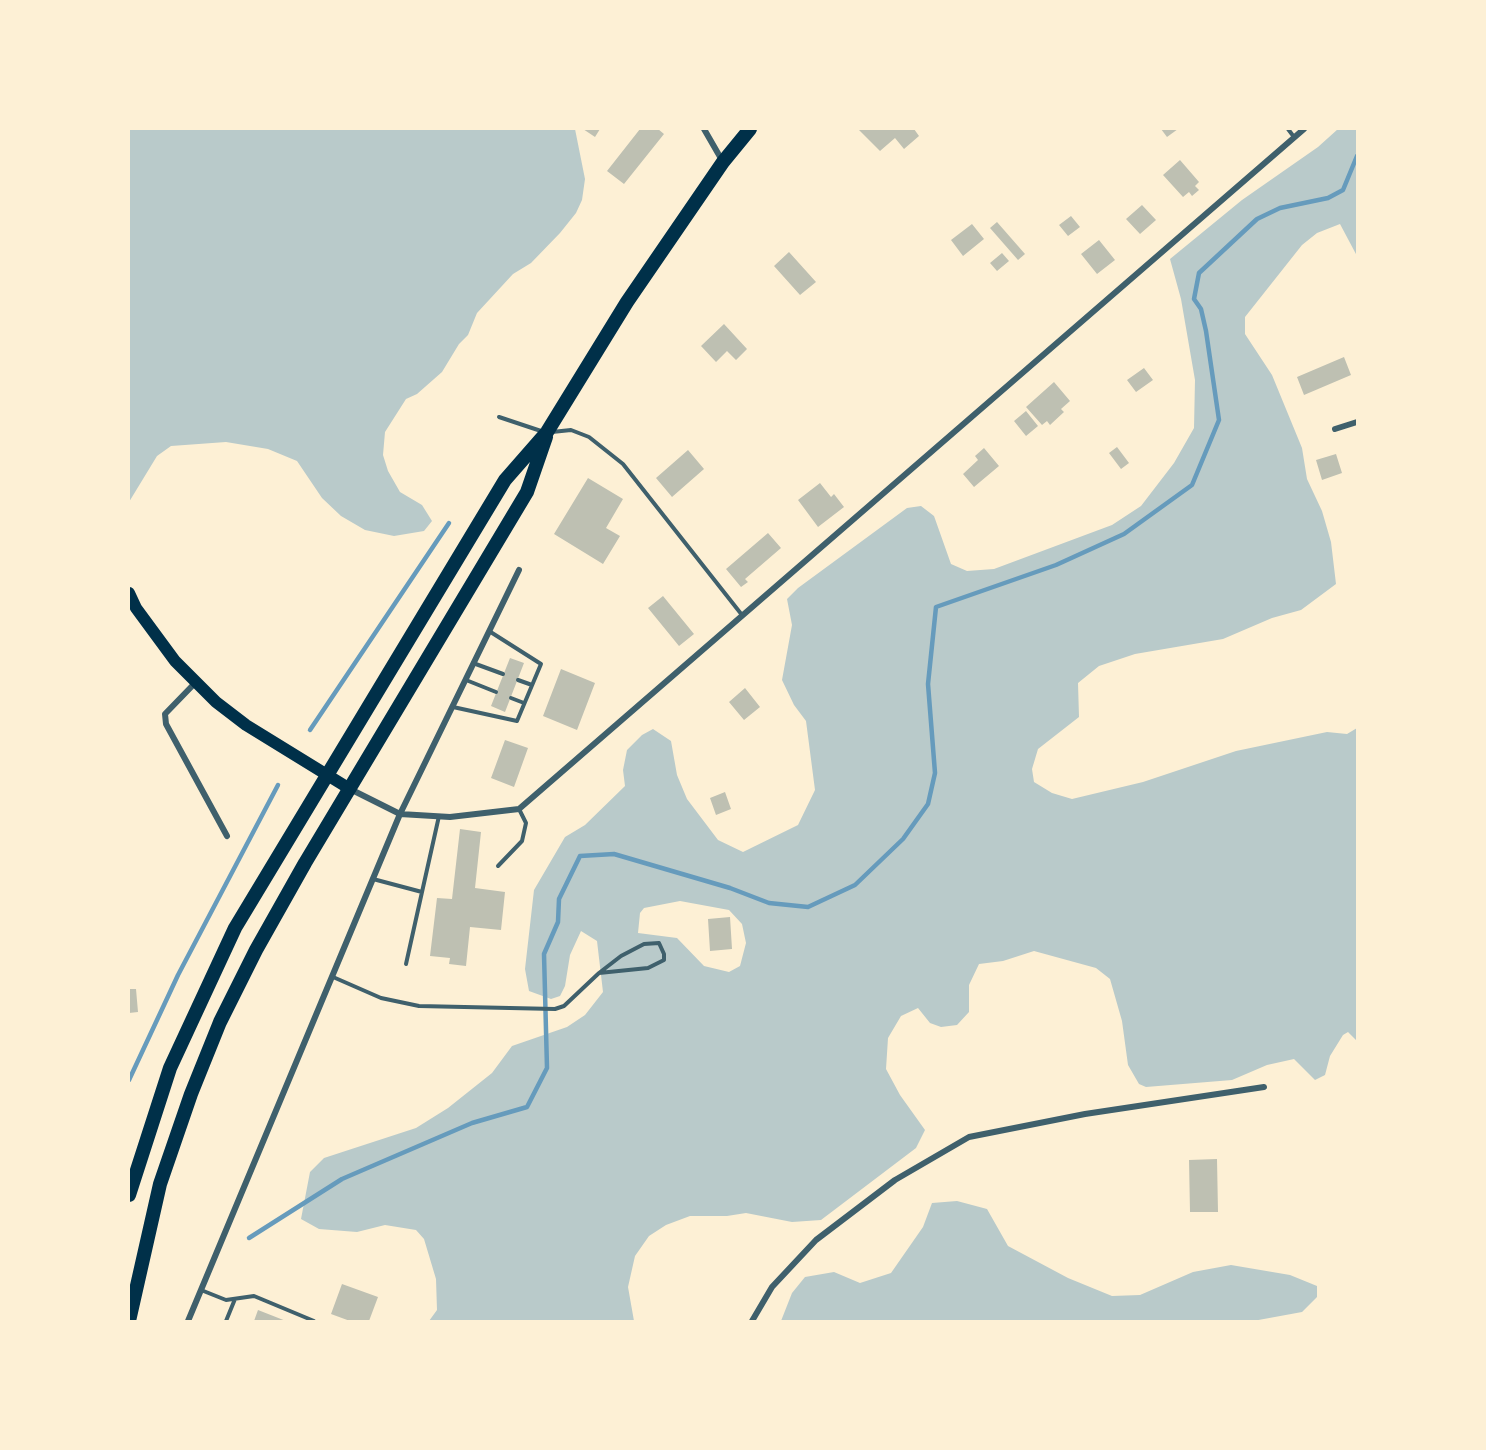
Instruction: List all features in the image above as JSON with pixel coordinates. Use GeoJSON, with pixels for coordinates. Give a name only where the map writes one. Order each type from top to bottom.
{"type":"FeatureCollection","features":[{"type":"Feature","properties":{"kind":"highway"},"geometry":{"type":"LineString","coordinates":[[129,1195],[170,1068],[235,928],[505,480],[547,432],[627,302],[723,162],[750,129]]}},
{"type":"Feature","properties":{"kind":"highway"},"geometry":{"type":"LineString","coordinates":[[129,1321],[160,1184],[191,1094],[220,1022],[256,950],[527,492],[547,432]]}},
{"type":"Feature","properties":{"kind":"main road"},"geometry":{"type":"LineString","coordinates":[[129,593],[133,608],[195,683],[246,725],[350,789]]}},
{"type":"Feature","properties":{"kind":"street"},"geometry":{"type":"LineString","coordinates":[[704,129],[723,162]]}},
{"type":"Feature","properties":{"kind":"street"},"geometry":{"type":"LineString","coordinates":[[350,789],[400,814],[439,816],[519,809],[1304,129]]}},
{"type":"Feature","properties":{"kind":"street"},"geometry":{"type":"LineString","coordinates":[[1335,429],[1357,422]]}},
{"type":"Feature","properties":{"kind":"street"},"geometry":{"type":"LineString","coordinates":[[188,1321],[400,814],[519,570]]}},
{"type":"Feature","properties":{"kind":"street"},"geometry":{"type":"LineString","coordinates":[[195,683],[165,714],[166,724],[227,836]]}},
{"type":"Feature","properties":{"kind":"street"},"geometry":{"type":"LineString","coordinates":[[752,1321],[772,1287],[816,1240],[895,1180],[969,1137],[1085,1114],[1264,1087]]}},
{"type":"Feature","properties":{"kind":"lane"},"geometry":{"type":"LineString","coordinates":[[1288,129],[1295,137]]}},
{"type":"Feature","properties":{"kind":"lane"},"geometry":{"type":"LineString","coordinates":[[499,417],[547,432],[571,430],[590,437],[623,464],[743,616]]}},
{"type":"Feature","properties":{"kind":"lane"},"geometry":{"type":"LineString","coordinates":[[452,707],[517,721],[541,664],[489,631]]}},
{"type":"Feature","properties":{"kind":"lane"},"geometry":{"type":"LineString","coordinates":[[473,663],[503,674]]}},
{"type":"Feature","properties":{"kind":"lane"},"geometry":{"type":"LineString","coordinates":[[465,680],[496,692]]}},
{"type":"Feature","properties":{"kind":"lane"},"geometry":{"type":"LineString","coordinates":[[518,680],[532,685]]}},
{"type":"Feature","properties":{"kind":"lane"},"geometry":{"type":"LineString","coordinates":[[511,698],[524,703]]}},
{"type":"Feature","properties":{"kind":"lane"},"geometry":{"type":"LineString","coordinates":[[498,866],[522,841],[526,823],[519,809]]}},
{"type":"Feature","properties":{"kind":"lane"},"geometry":{"type":"LineString","coordinates":[[406,964],[439,816]]}},
{"type":"Feature","properties":{"kind":"lane"},"geometry":{"type":"LineString","coordinates":[[373,879],[422,892]]}},
{"type":"Feature","properties":{"kind":"lane"},"geometry":{"type":"LineString","coordinates":[[332,977],[381,998],[419,1006],[555,1009],[564,1006],[599,973],[621,956],[652,941],[658,943],[664,954],[664,960],[648,968],[599,973]]}},
{"type":"Feature","properties":{"kind":"lane"},"geometry":{"type":"LineString","coordinates":[[201,1290],[226,1300],[254,1296],[314,1321]]}},
{"type":"Feature","properties":{"kind":"lane"},"geometry":{"type":"LineString","coordinates":[[226,1321],[235,1299]]}},
{"type":"Feature","properties":{"kind":"shaded area"},"geometry":{"type":"Polygon","coordinates":[[[129,129],[575,129],[585,179],[582,200],[576,213],[531,263],[513,274],[477,313],[468,335],[459,344],[442,372],[417,394],[406,399],[385,432],[383,455],[388,471],[400,492],[422,505],[432,521],[424,531],[394,536],[365,530],[341,516],[322,498],[297,461],[268,449],[226,442],[171,446],[157,456],[129,502],[129,129]]]}},
{"type":"Feature","properties":{"kind":"shaded area"},"geometry":{"type":"Polygon","coordinates":[[[1338,129],[1357,129],[1357,256],[1340,224],[1317,233],[1302,245],[1245,317],[1245,334],[1272,375],[1302,448],[1307,479],[1322,511],[1331,542],[1336,584],[1301,610],[1272,618],[1223,639],[1135,654],[1099,666],[1078,683],[1079,717],[1038,749],[1032,769],[1034,782],[1052,793],[1072,799],[1143,782],[1236,751],[1327,732],[1347,734],[1357,728],[1357,1041],[1348,1032],[1343,1035],[1330,1056],[1325,1075],[1315,1080],[1294,1059],[1267,1065],[1232,1080],[1146,1087],[1139,1084],[1128,1065],[1122,1021],[1110,979],[1096,968],[1034,951],[1003,961],[979,964],[969,985],[969,1012],[957,1025],[941,1027],[930,1023],[918,1008],[901,1016],[888,1038],[886,1069],[900,1095],[925,1130],[916,1148],[821,1220],[792,1222],[746,1213],[727,1216],[690,1216],[666,1225],[649,1236],[635,1256],[628,1287],[634,1321],[429,1321],[437,1310],[436,1279],[424,1239],[416,1230],[385,1225],[357,1232],[319,1229],[301,1219],[310,1172],[324,1158],[416,1128],[448,1108],[492,1073],[512,1046],[567,1027],[585,1015],[603,992],[597,941],[581,931],[570,955],[565,986],[560,996],[551,999],[529,991],[525,969],[534,890],[565,837],[585,825],[625,786],[623,770],[627,750],[642,735],[653,729],[671,741],[677,775],[687,799],[718,840],[743,852],[798,825],[815,790],[806,721],[794,705],[782,680],[792,625],[787,599],[798,588],[907,508],[921,506],[934,516],[951,564],[967,571],[994,569],[1112,525],[1141,506],[1174,463],[1194,428],[1195,380],[1181,299],[1170,259],[1242,200],[1318,147],[1338,129]],[[680,901],[644,908],[640,913],[638,933],[677,938],[704,966],[729,972],[740,966],[746,943],[742,924],[729,910],[680,901]]]}},
{"type":"Feature","properties":{"kind":"shaded area"},"geometry":{"type":"Polygon","coordinates":[[[957,1201],[987,1209],[1008,1246],[1068,1278],[1112,1296],[1140,1295],[1193,1272],[1231,1265],[1290,1275],[1317,1286],[1317,1297],[1302,1312],[1253,1321],[781,1321],[792,1293],[805,1277],[834,1272],[860,1283],[891,1273],[923,1227],[932,1203],[957,1201]]]}},
{"type":"Feature","properties":{"kind":"building"},"geometry":{"type":"Polygon","coordinates":[[[583,129],[600,129],[595,137],[583,129]]]}},
{"type":"Feature","properties":{"kind":"building"},"geometry":{"type":"Polygon","coordinates":[[[640,129],[658,129],[664,134],[624,184],[607,171],[640,129]]]}},
{"type":"Feature","properties":{"kind":"building"},"geometry":{"type":"Polygon","coordinates":[[[858,129],[914,129],[919,136],[904,149],[895,138],[880,151],[858,129]]]}},
{"type":"Feature","properties":{"kind":"building"},"geometry":{"type":"Polygon","coordinates":[[[1161,129],[1178,129],[1167,137],[1161,129]]]}},
{"type":"Feature","properties":{"kind":"building"},"geometry":{"type":"Polygon","coordinates":[[[1180,160],[1199,182],[1195,186],[1199,190],[1192,196],[1189,192],[1183,197],[1163,175],[1180,160]]]}},
{"type":"Feature","properties":{"kind":"building"},"geometry":{"type":"Polygon","coordinates":[[[1142,205],[1156,220],[1140,234],[1126,219],[1142,205]]]}},
{"type":"Feature","properties":{"kind":"building"},"geometry":{"type":"Polygon","coordinates":[[[1071,216],[1080,227],[1068,236],[1059,225],[1071,216]]]}},
{"type":"Feature","properties":{"kind":"building"},"geometry":{"type":"Polygon","coordinates":[[[997,222],[1025,254],[1018,260],[990,228],[997,222]]]}},
{"type":"Feature","properties":{"kind":"building"},"geometry":{"type":"Polygon","coordinates":[[[972,224],[984,239],[963,256],[951,240],[972,224]]]}},
{"type":"Feature","properties":{"kind":"building"},"geometry":{"type":"Polygon","coordinates":[[[1099,240],[1115,260],[1097,274],[1081,254],[1099,240]]]}},
{"type":"Feature","properties":{"kind":"building"},"geometry":{"type":"Polygon","coordinates":[[[789,252],[816,282],[800,295],[774,266],[789,252]]]}},
{"type":"Feature","properties":{"kind":"building"},"geometry":{"type":"Polygon","coordinates":[[[1002,253],[1009,261],[997,271],[990,263],[1002,253]]]}},
{"type":"Feature","properties":{"kind":"building"},"geometry":{"type":"Polygon","coordinates":[[[724,324],[747,349],[736,360],[727,351],[716,362],[701,346],[724,324]]]}},
{"type":"Feature","properties":{"kind":"building"},"geometry":{"type":"Polygon","coordinates":[[[1344,357],[1351,375],[1304,395],[1297,377],[1344,357]]]}},
{"type":"Feature","properties":{"kind":"building"},"geometry":{"type":"Polygon","coordinates":[[[1144,368],[1153,380],[1136,392],[1127,380],[1144,368]]]}},
{"type":"Feature","properties":{"kind":"building"},"geometry":{"type":"Polygon","coordinates":[[[1054,382],[1070,401],[1061,409],[1064,412],[1050,425],[1047,421],[1042,425],[1026,407],[1054,382]]]}},
{"type":"Feature","properties":{"kind":"building"},"geometry":{"type":"Polygon","coordinates":[[[1026,411],[1038,426],[1026,436],[1014,421],[1026,411]]]}},
{"type":"Feature","properties":{"kind":"building"},"geometry":{"type":"Polygon","coordinates":[[[1117,447],[1129,463],[1121,469],[1109,453],[1117,447]]]}},
{"type":"Feature","properties":{"kind":"building"},"geometry":{"type":"Polygon","coordinates":[[[984,448],[999,466],[974,487],[963,474],[978,460],[975,456],[984,448]]]}},
{"type":"Feature","properties":{"kind":"building"},"geometry":{"type":"Polygon","coordinates":[[[688,450],[704,469],[672,497],[656,478],[688,450]]]}},
{"type":"Feature","properties":{"kind":"building"},"geometry":{"type":"Polygon","coordinates":[[[1336,454],[1342,473],[1322,480],[1316,460],[1336,454]]]}},
{"type":"Feature","properties":{"kind":"building"},"geometry":{"type":"Polygon","coordinates":[[[588,478],[623,499],[606,528],[620,536],[603,564],[554,534],[588,478]]]}},
{"type":"Feature","properties":{"kind":"building"},"geometry":{"type":"Polygon","coordinates":[[[820,483],[831,497],[834,494],[844,507],[818,527],[798,500],[820,483]]]}},
{"type":"Feature","properties":{"kind":"building"},"geometry":{"type":"Polygon","coordinates":[[[768,533],[781,548],[745,579],[748,582],[741,587],[726,569],[768,533]]]}},
{"type":"Feature","properties":{"kind":"building"},"geometry":{"type":"Polygon","coordinates":[[[663,596],[694,634],[679,646],[648,608],[663,596]]]}},
{"type":"Feature","properties":{"kind":"building"},"geometry":{"type":"Polygon","coordinates":[[[510,658],[524,663],[505,712],[491,706],[510,658]]]}},
{"type":"Feature","properties":{"kind":"building"},"geometry":{"type":"Polygon","coordinates":[[[561,669],[595,683],[577,730],[543,716],[561,669]]]}},
{"type":"Feature","properties":{"kind":"building"},"geometry":{"type":"Polygon","coordinates":[[[745,688],[760,707],[744,720],[729,702],[745,688]]]}},
{"type":"Feature","properties":{"kind":"building"},"geometry":{"type":"Polygon","coordinates":[[[505,740],[528,748],[514,787],[491,778],[505,740]]]}},
{"type":"Feature","properties":{"kind":"building"},"geometry":{"type":"Polygon","coordinates":[[[725,792],[731,809],[716,815],[710,798],[725,792]]]}},
{"type":"Feature","properties":{"kind":"building"},"geometry":{"type":"Polygon","coordinates":[[[460,829],[481,832],[475,888],[505,892],[501,930],[470,927],[466,966],[449,964],[450,958],[430,956],[437,898],[452,899],[460,829]]]}},
{"type":"Feature","properties":{"kind":"building"},"geometry":{"type":"Polygon","coordinates":[[[730,917],[732,949],[710,951],[708,919],[730,917]]]}},
{"type":"Feature","properties":{"kind":"building"},"geometry":{"type":"Polygon","coordinates":[[[129,989],[136,989],[138,1012],[129,1013],[129,989]]]}},
{"type":"Feature","properties":{"kind":"building"},"geometry":{"type":"Polygon","coordinates":[[[1217,1159],[1218,1212],[1190,1212],[1189,1160],[1217,1159]]]}},
{"type":"Feature","properties":{"kind":"building"},"geometry":{"type":"Polygon","coordinates":[[[342,1284],[378,1297],[369,1321],[350,1321],[331,1314],[342,1284]]]}},
{"type":"Feature","properties":{"kind":"building"},"geometry":{"type":"Polygon","coordinates":[[[258,1310],[286,1321],[254,1321],[258,1310]]]}},
{"type":"Feature","properties":{"kind":"waterway"},"geometry":{"type":"LineString","coordinates":[[249,1238],[342,1179],[472,1123],[527,1107],[547,1068],[544,954],[558,922],[559,899],[580,856],[614,854],[730,888],[769,903],[808,907],[855,885],[903,839],[928,804],[935,773],[928,684],[936,607],[1056,565],[1124,534],[1192,485],[1219,420],[1206,331],[1201,309],[1194,299],[1199,273],[1257,219],[1280,208],[1328,198],[1343,190],[1357,156]]}},
{"type":"Feature","properties":{"kind":"waterway"},"geometry":{"type":"LineString","coordinates":[[310,730],[449,523]]}},
{"type":"Feature","properties":{"kind":"waterway"},"geometry":{"type":"LineString","coordinates":[[129,1080],[178,975],[278,785]]}}]}
